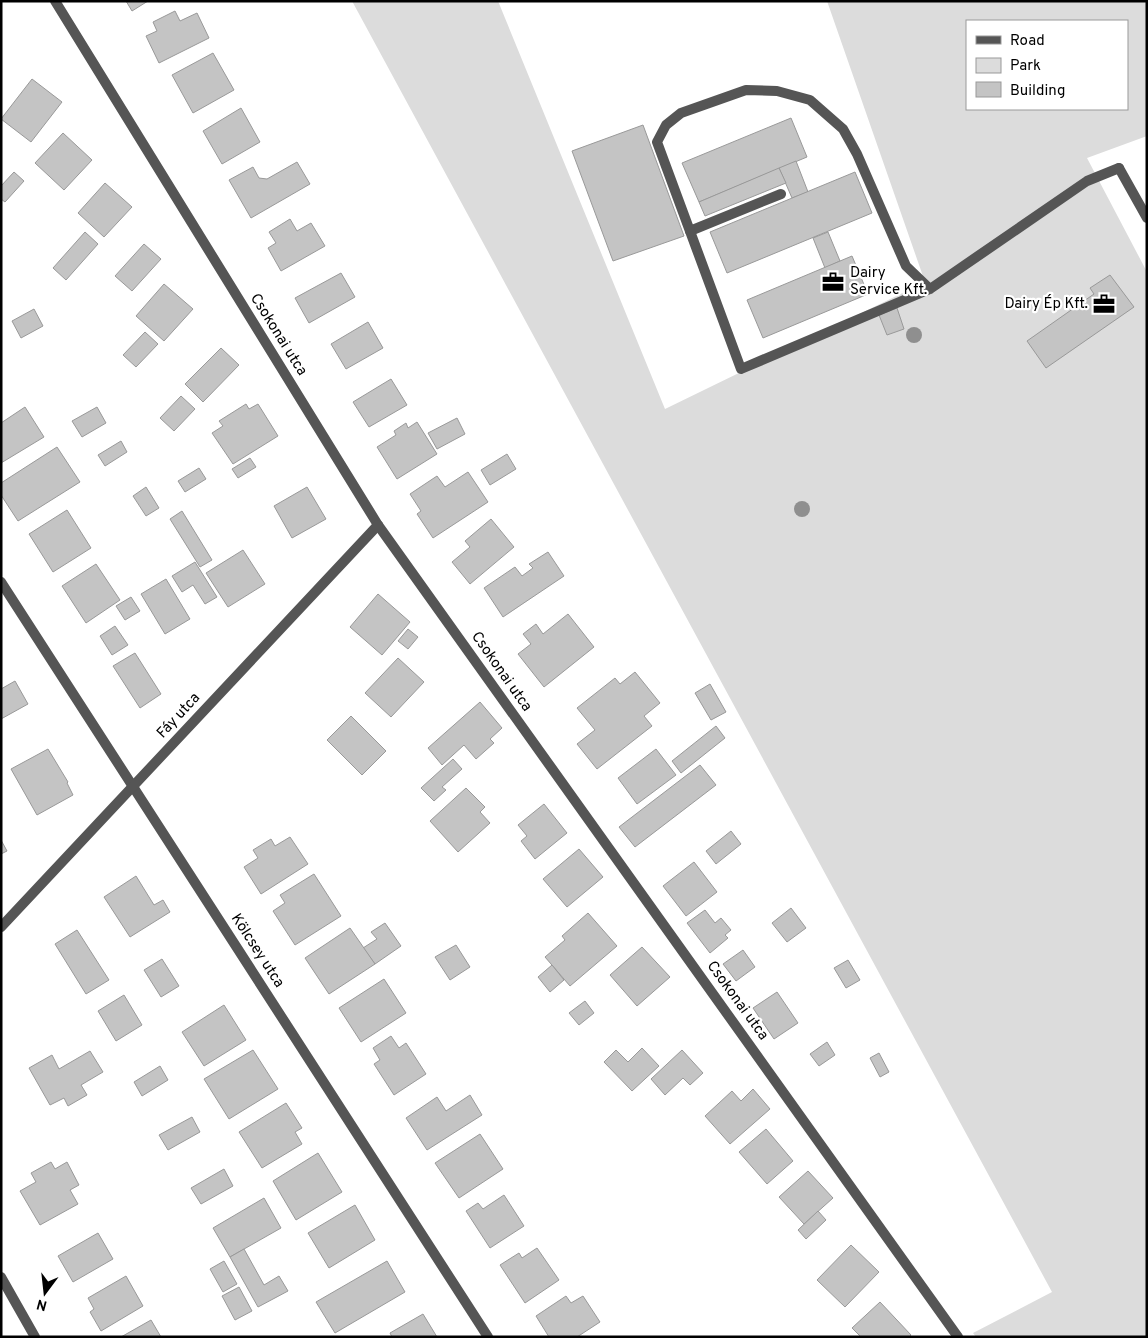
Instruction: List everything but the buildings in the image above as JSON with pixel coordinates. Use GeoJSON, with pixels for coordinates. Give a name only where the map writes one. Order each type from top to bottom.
{"type":"FeatureCollection","features":[{"type":"Feature","properties":{"kind":"street","name":"Csokonai utca"},"geometry":{"type":"LineString","coordinates":[[55,1],[378,525],[958,1337]]}},
{"type":"Feature","properties":{"kind":"street"},"geometry":{"type":"LineString","coordinates":[[930,289],[906,266],[857,154],[843,129],[810,100],[777,91],[746,90],[681,113],[666,125],[657,142],[741,369],[930,289],[1087,181],[1119,168],[1147,218]]}},
{"type":"Feature","properties":{"kind":"street"},"geometry":{"type":"LineString","coordinates":[[690,231],[781,194]]}},
{"type":"Feature","properties":{"kind":"street","name":"Fáy utca"},"geometry":{"type":"LineString","coordinates":[[1,927],[378,525]]}},
{"type":"Feature","properties":{"kind":"street","name":"Kölcsey utca"},"geometry":{"type":"LineString","coordinates":[[1,582],[488,1337]]}},
{"type":"Feature","properties":{"kind":"street"},"geometry":{"type":"LineString","coordinates":[[1,1277],[35,1337]]}},
{"type":"Feature","properties":{"kind":"green space"},"geometry":{"type":"Polygon","coordinates":[[[352,1],[498,1],[665,409],[925,282],[827,1],[1147,1],[1147,136],[1087,158],[1147,272],[1147,1337],[976,1337],[973,1333],[1052,1292],[352,1]]]}},
{"type":"Feature","properties":{"kind":"place","name":"Dairy Service Kft."},"geometry":{"type":"Point","coordinates":[833,282]}},
{"type":"Feature","properties":{"kind":"place","name":"Dairy Ép Kft."},"geometry":{"type":"Point","coordinates":[1104,304]}}]}
